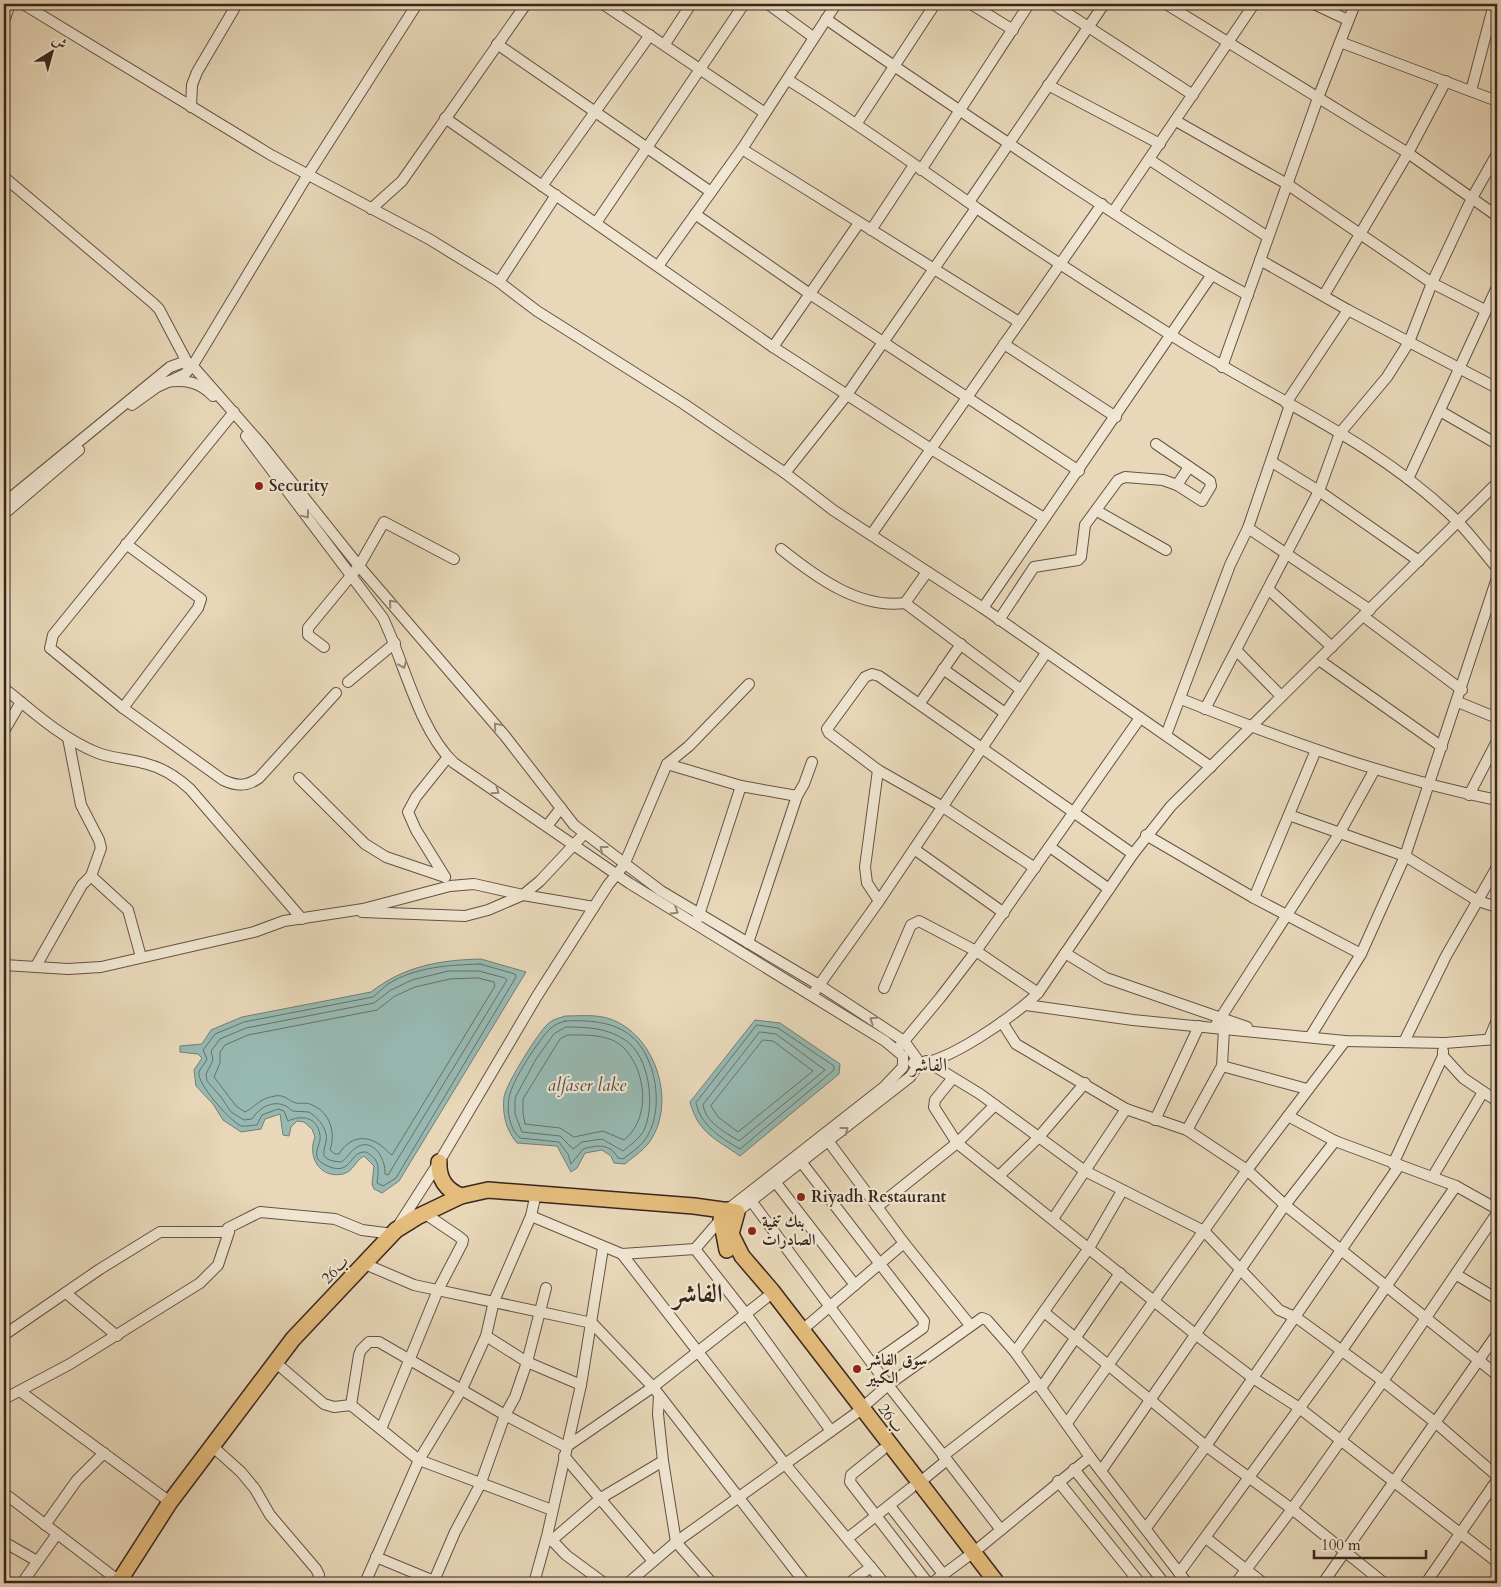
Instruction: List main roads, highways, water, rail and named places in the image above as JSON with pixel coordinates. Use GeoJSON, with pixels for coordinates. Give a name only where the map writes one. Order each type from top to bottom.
{"type":"FeatureCollection","features":[{"type":"Feature","properties":{"kind":"highway"},"geometry":{"type":"LineString","coordinates":[[439,1162],[443,1183],[454,1193],[461,1196]]}},
{"type":"Feature","properties":{"kind":"highway","name":"26ب"},"geometry":{"type":"LineString","coordinates":[[118,1582],[170,1502],[293,1339],[394,1232],[424,1213],[461,1196],[482,1190],[694,1206],[728,1219]]}},
{"type":"Feature","properties":{"kind":"highway","name":"26ب"},"geometry":{"type":"LineString","coordinates":[[728,1219],[726,1248],[858,1411],[882,1450],[915,1486]]}},
{"type":"Feature","properties":{"kind":"highway","name":"26ب"},"geometry":{"type":"LineString","coordinates":[[728,1219],[735,1246],[801,1331],[915,1486],[970,1555],[997,1583]]}},
{"type":"Feature","properties":{"kind":"highway","name":"26ب"},"geometry":{"type":"LineString","coordinates":[[970,1555],[988,1583]]}},
{"type":"Feature","properties":{"kind":"water"},"geometry":{"type":"Polygon","coordinates":[[[481,959],[526,972],[399,1181],[382,1193],[374,1189],[372,1184],[374,1166],[364,1156],[347,1173],[335,1175],[322,1170],[314,1159],[313,1145],[315,1137],[312,1129],[304,1122],[297,1121],[291,1127],[289,1136],[283,1135],[280,1114],[265,1119],[261,1129],[241,1132],[223,1120],[213,1104],[196,1086],[194,1070],[202,1058],[198,1054],[180,1052],[180,1046],[202,1044],[211,1030],[242,1017],[371,992],[396,976],[423,966],[451,961],[481,959]]]}},
{"type":"Feature","properties":{"kind":"water","name":"alfaser lake"},"geometry":{"type":"Polygon","coordinates":[[[565,1016],[599,1016],[610,1019],[625,1027],[638,1038],[649,1053],[656,1069],[661,1087],[662,1105],[659,1122],[649,1142],[625,1164],[614,1163],[611,1156],[602,1150],[585,1153],[577,1168],[571,1172],[557,1146],[517,1143],[508,1127],[504,1116],[506,1090],[517,1069],[545,1027],[552,1021],[565,1016]]]}},
{"type":"Feature","properties":{"kind":"water"},"geometry":{"type":"Polygon","coordinates":[[[755,1020],[780,1023],[840,1064],[839,1074],[740,1156],[716,1140],[703,1128],[693,1113],[690,1102],[755,1020]]]}},
{"type":"Feature","properties":{"kind":"place","name":"Security"},"geometry":{"type":"Point","coordinates":[259,486]}},
{"type":"Feature","properties":{"kind":"place","name":"Riyadh Restaurant"},"geometry":{"type":"Point","coordinates":[801,1197]}},
{"type":"Feature","properties":{"kind":"place","name":"بنك تنمية الصادرات"},"geometry":{"type":"Point","coordinates":[752,1231]}},
{"type":"Feature","properties":{"kind":"place","name":"سوق الفاشر الكبير"},"geometry":{"type":"Point","coordinates":[857,1369]}},
{"type":"Feature","properties":{"kind":"district","name":"الفاشر"},"geometry":{"type":"Point","coordinates":[929,1065]}},
{"type":"Feature","properties":{"kind":"district","name":"الفاشر"},"geometry":{"type":"Point","coordinates":[698,1293]}}]}
